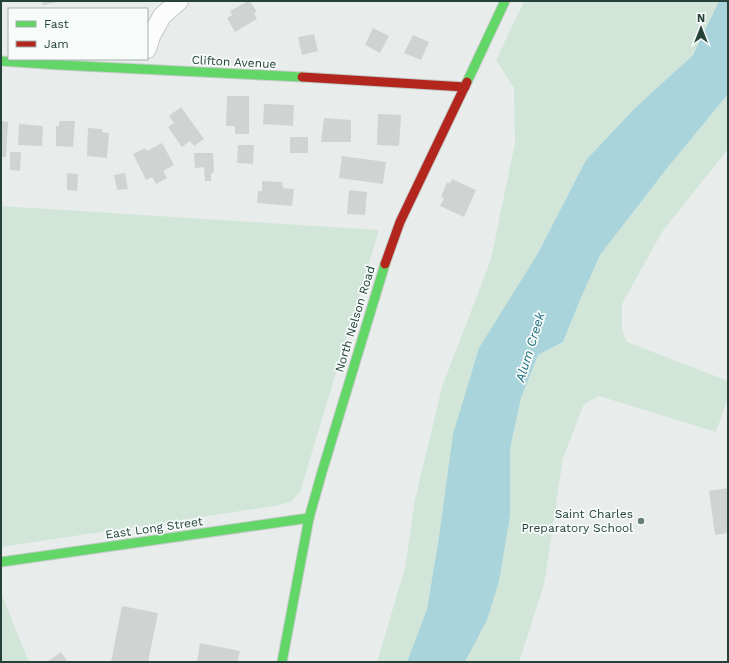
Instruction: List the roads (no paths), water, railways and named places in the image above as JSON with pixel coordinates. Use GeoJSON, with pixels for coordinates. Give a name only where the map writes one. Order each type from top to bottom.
{"type":"FeatureCollection","features":[{"type":"Feature","properties":{"kind":"street"},"geometry":{"type":"LineString","coordinates":[[148,46],[151,36],[162,16],[179,1]]}},
{"type":"Feature","properties":{"kind":"street","name":"North Nelson Road"},"geometry":{"type":"LineString","coordinates":[[282,662],[309,518],[393,238],[417,184],[465,87],[505,1]]}},
{"type":"Feature","properties":{"kind":"street","name":"Clifton Avenue"},"geometry":{"type":"LineString","coordinates":[[1,61],[60,65],[143,64],[322,78],[465,87]]}},
{"type":"Feature","properties":{"kind":"street","name":"East Long Street"},"geometry":{"type":"LineString","coordinates":[[1,562],[309,518]]}},
{"type":"Feature","properties":{"kind":"water","name":"Alum Creek"},"geometry":{"type":"Polygon","coordinates":[[[719,1],[728,1],[728,94],[668,167],[600,255],[563,342],[538,355],[521,398],[510,449],[510,516],[499,581],[487,620],[465,662],[407,662],[427,609],[439,537],[453,434],[479,348],[537,255],[586,160],[635,108],[693,55],[719,1]]]}},
{"type":"Feature","properties":{"kind":"place","name":"Saint Charles Preparatory School"},"geometry":{"type":"Point","coordinates":[641,521]}}]}
